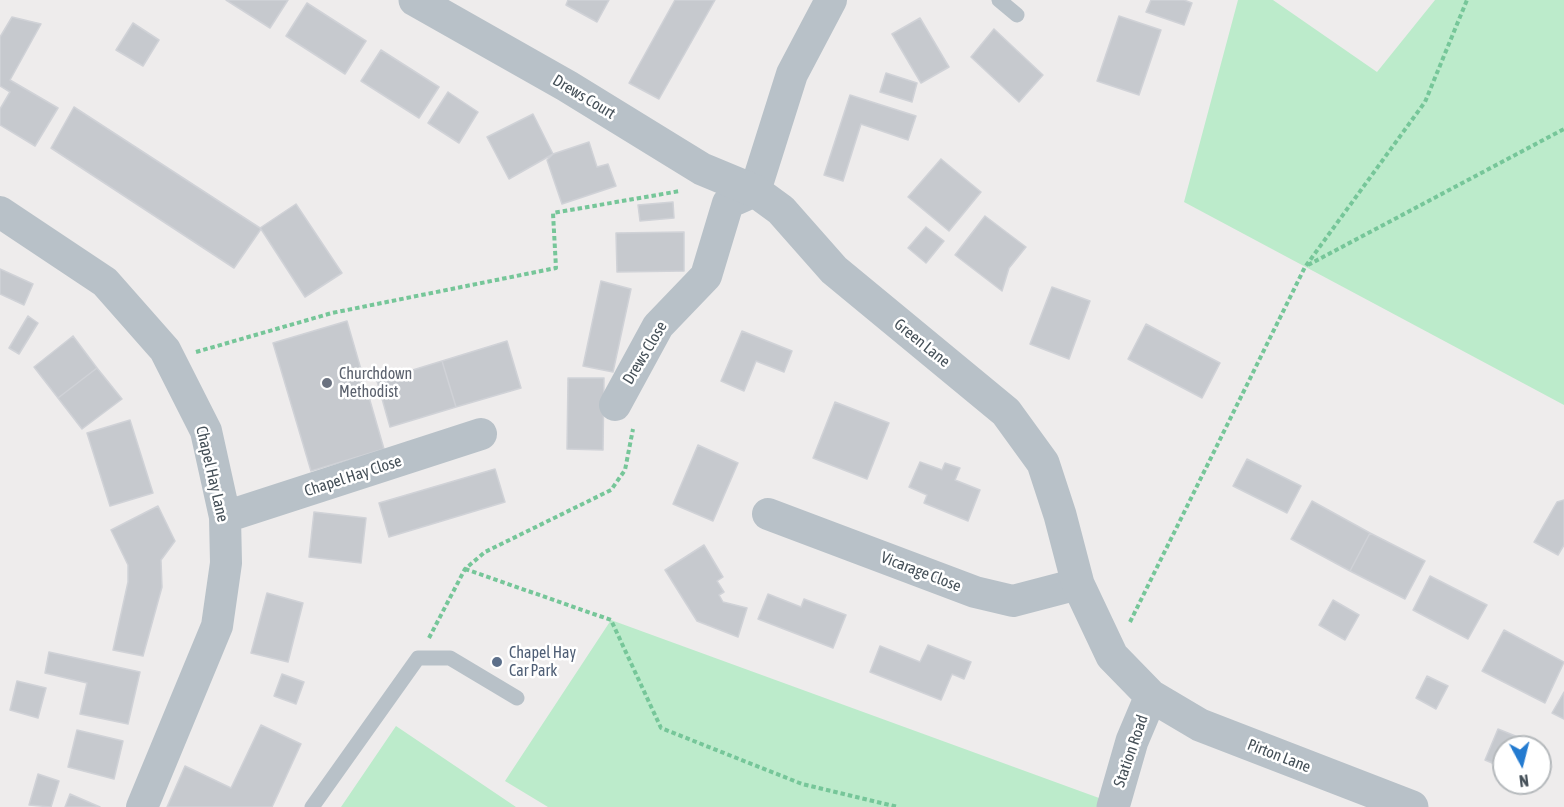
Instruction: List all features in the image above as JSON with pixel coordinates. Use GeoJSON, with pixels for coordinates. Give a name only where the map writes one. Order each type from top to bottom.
{"type":"FeatureCollection","features":[{"type":"Feature","properties":{"kind":"street","name":"Drews Court"},"geometry":{"type":"LineString","coordinates":[[415,0],[567,86],[702,169],[755,191]]}},
{"type":"Feature","properties":{"kind":"street"},"geometry":{"type":"LineString","coordinates":[[755,191],[792,74],[831,0]]}},
{"type":"Feature","properties":{"kind":"street","name":"Drews Close"},"geometry":{"type":"LineString","coordinates":[[624,416],[658,326],[706,276],[728,203],[755,191]]}},
{"type":"Feature","properties":{"kind":"street","name":"Green Lane"},"geometry":{"type":"LineString","coordinates":[[755,191],[781,210],[834,270],[1006,412],[1043,464],[1060,515],[1078,584],[1112,656],[1151,696]]}},
{"type":"Feature","properties":{"kind":"street","name":"Chapel Hay Lane"},"geometry":{"type":"LineString","coordinates":[[0,212],[105,282],[165,350],[206,431],[225,517],[226,563],[217,626],[142,807]]}},
{"type":"Feature","properties":{"kind":"street","name":"Chapel Hay Close"},"geometry":{"type":"LineString","coordinates":[[225,517],[481,434]]}},
{"type":"Feature","properties":{"kind":"street","name":"Vicarage Close"},"geometry":{"type":"LineString","coordinates":[[768,513],[975,592],[1013,601],[1078,584]]}},
{"type":"Feature","properties":{"kind":"street","name":"Station Road"},"geometry":{"type":"LineString","coordinates":[[1113,807],[1132,741],[1151,696]]}},
{"type":"Feature","properties":{"kind":"street","name":"Pirton Lane"},"geometry":{"type":"LineString","coordinates":[[1151,696],[1200,725],[1412,807]]}},
{"type":"Feature","properties":{"kind":"lane"},"geometry":{"type":"LineString","coordinates":[[999,0],[1017,15]]}},
{"type":"Feature","properties":{"kind":"lane"},"geometry":{"type":"LineString","coordinates":[[312,807],[418,657],[450,658],[517,698]]}},
{"type":"Feature","properties":{"kind":"path"},"geometry":{"type":"LineString","coordinates":[[1112,656],[1152,582],[1305,267],[1425,102],[1467,0]]}},
{"type":"Feature","properties":{"kind":"path"},"geometry":{"type":"LineString","coordinates":[[1305,267],[1564,129]]}},
{"type":"Feature","properties":{"kind":"path"},"geometry":{"type":"LineString","coordinates":[[175,369],[184,355],[332,313],[556,268],[553,213],[700,187],[724,178]]}},
{"type":"Feature","properties":{"kind":"path"},"geometry":{"type":"LineString","coordinates":[[418,657],[465,569],[485,552],[611,490],[625,470],[624,416]]}},
{"type":"Feature","properties":{"kind":"path"},"geometry":{"type":"LineString","coordinates":[[465,569],[611,620],[661,728],[802,784],[898,807]]}},
{"type":"Feature","properties":{"kind":"green space"},"geometry":{"type":"Polygon","coordinates":[[[1238,0],[1273,0],[1377,72],[1435,0],[1564,0],[1564,405],[1184,202],[1238,0]]]}},
{"type":"Feature","properties":{"kind":"green space"},"geometry":{"type":"Polygon","coordinates":[[[611,620],[1110,802],[1109,807],[548,807],[505,781],[611,620]]]}},
{"type":"Feature","properties":{"kind":"green space"},"geometry":{"type":"Polygon","coordinates":[[[396,726],[516,807],[341,807],[396,726]]]}},
{"type":"Feature","properties":{"kind":"building"},"geometry":{"type":"Polygon","coordinates":[[[226,0],[288,0],[270,28],[226,0]]]}},
{"type":"Feature","properties":{"kind":"building"},"geometry":{"type":"Polygon","coordinates":[[[568,0],[609,0],[597,22],[566,5],[568,0]]]}},
{"type":"Feature","properties":{"kind":"building"},"geometry":{"type":"Polygon","coordinates":[[[675,0],[715,0],[659,99],[629,83],[675,0]]]}},
{"type":"Feature","properties":{"kind":"building"},"geometry":{"type":"Polygon","coordinates":[[[1151,0],[1184,0],[1192,3],[1184,25],[1146,12],[1151,0]]]}},
{"type":"Feature","properties":{"kind":"building"},"geometry":{"type":"Polygon","coordinates":[[[307,3],[366,41],[345,74],[286,36],[307,3]]]}},
{"type":"Feature","properties":{"kind":"building"},"geometry":{"type":"Polygon","coordinates":[[[1119,16],[1161,30],[1139,95],[1097,81],[1119,16]]]}},
{"type":"Feature","properties":{"kind":"building"},"geometry":{"type":"Polygon","coordinates":[[[12,17],[41,24],[10,80],[58,108],[35,146],[0,125],[0,109],[10,92],[0,86],[0,37],[12,17]]]}},
{"type":"Feature","properties":{"kind":"building"},"geometry":{"type":"Polygon","coordinates":[[[920,18],[949,67],[921,83],[892,34],[920,18]]]}},
{"type":"Feature","properties":{"kind":"building"},"geometry":{"type":"Polygon","coordinates":[[[133,23],[159,40],[143,66],[116,50],[133,23]]]}},
{"type":"Feature","properties":{"kind":"building"},"geometry":{"type":"Polygon","coordinates":[[[994,29],[1043,75],[1019,102],[971,57],[994,29]]]}},
{"type":"Feature","properties":{"kind":"building"},"geometry":{"type":"Polygon","coordinates":[[[381,50],[439,87],[419,118],[361,81],[381,50]]]}},
{"type":"Feature","properties":{"kind":"building"},"geometry":{"type":"Polygon","coordinates":[[[886,73],[917,83],[912,102],[880,92],[886,73]]]}},
{"type":"Feature","properties":{"kind":"building"},"geometry":{"type":"Polygon","coordinates":[[[448,92],[478,112],[459,143],[428,123],[448,92]]]}},
{"type":"Feature","properties":{"kind":"building"},"geometry":{"type":"Polygon","coordinates":[[[850,95],[916,116],[908,140],[861,124],[843,181],[824,175],[850,95]]]}},
{"type":"Feature","properties":{"kind":"building"},"geometry":{"type":"Polygon","coordinates":[[[74,107],[260,228],[296,204],[342,273],[305,297],[261,229],[234,268],[51,148],[74,107]]]}},
{"type":"Feature","properties":{"kind":"building"},"geometry":{"type":"Polygon","coordinates":[[[533,114],[553,154],[509,179],[487,137],[533,114]]]}},
{"type":"Feature","properties":{"kind":"building"},"geometry":{"type":"Polygon","coordinates":[[[589,142],[597,167],[608,164],[616,186],[562,204],[547,160],[553,154],[589,142]]]}},
{"type":"Feature","properties":{"kind":"building"},"geometry":{"type":"Polygon","coordinates":[[[941,159],[981,192],[949,231],[908,197],[941,159]]]}},
{"type":"Feature","properties":{"kind":"building"},"geometry":{"type":"Polygon","coordinates":[[[673,202],[674,218],[640,221],[638,205],[673,202]]]}},
{"type":"Feature","properties":{"kind":"building"},"geometry":{"type":"Polygon","coordinates":[[[985,216],[1026,247],[1009,268],[1002,291],[955,255],[985,216]]]}},
{"type":"Feature","properties":{"kind":"building"},"geometry":{"type":"Polygon","coordinates":[[[926,227],[944,241],[926,263],[908,248],[926,227]]]}},
{"type":"Feature","properties":{"kind":"building"},"geometry":{"type":"Polygon","coordinates":[[[684,232],[684,271],[617,272],[616,233],[684,232]]]}},
{"type":"Feature","properties":{"kind":"building"},"geometry":{"type":"Polygon","coordinates":[[[0,269],[33,284],[24,305],[0,294],[0,269]]]}},
{"type":"Feature","properties":{"kind":"building"},"geometry":{"type":"Polygon","coordinates":[[[601,281],[631,289],[613,372],[583,366],[601,281]]]}},
{"type":"Feature","properties":{"kind":"building"},"geometry":{"type":"Polygon","coordinates":[[[1052,287],[1090,301],[1069,359],[1030,344],[1052,287]]]}},
{"type":"Feature","properties":{"kind":"building"},"geometry":{"type":"Polygon","coordinates":[[[28,316],[38,323],[19,354],[9,348],[28,316]]]}},
{"type":"Feature","properties":{"kind":"building"},"geometry":{"type":"Polygon","coordinates":[[[347,321],[384,449],[311,471],[273,343],[347,321]]]}},
{"type":"Feature","properties":{"kind":"building"},"geometry":{"type":"Polygon","coordinates":[[[1146,324],[1220,363],[1202,398],[1128,359],[1146,324]]]}},
{"type":"Feature","properties":{"kind":"building"},"geometry":{"type":"Polygon","coordinates":[[[742,331],[792,351],[784,372],[756,361],[744,391],[721,381],[742,331]]]}},
{"type":"Feature","properties":{"kind":"building"},"geometry":{"type":"Polygon","coordinates":[[[73,336],[97,368],[58,398],[34,367],[73,336]]]}},
{"type":"Feature","properties":{"kind":"building"},"geometry":{"type":"Polygon","coordinates":[[[507,341],[521,388],[456,407],[442,361],[507,341]]]}},
{"type":"Feature","properties":{"kind":"building"},"geometry":{"type":"Polygon","coordinates":[[[442,361],[456,407],[390,427],[377,381],[442,361]]]}},
{"type":"Feature","properties":{"kind":"building"},"geometry":{"type":"Polygon","coordinates":[[[97,368],[122,399],[82,429],[58,398],[97,368]]]}},
{"type":"Feature","properties":{"kind":"building"},"geometry":{"type":"Polygon","coordinates":[[[568,378],[604,378],[603,450],[567,449],[568,378]]]}},
{"type":"Feature","properties":{"kind":"building"},"geometry":{"type":"Polygon","coordinates":[[[835,402],[889,423],[867,479],[813,458],[835,402]]]}},
{"type":"Feature","properties":{"kind":"building"},"geometry":{"type":"Polygon","coordinates":[[[130,420],[153,493],[110,506],[87,433],[130,420]]]}},
{"type":"Feature","properties":{"kind":"building"},"geometry":{"type":"Polygon","coordinates":[[[698,445],[738,463],[713,521],[673,504],[698,445]]]}},
{"type":"Feature","properties":{"kind":"building"},"geometry":{"type":"Polygon","coordinates":[[[1247,459],[1301,486],[1287,513],[1233,486],[1247,459]]]}},
{"type":"Feature","properties":{"kind":"building"},"geometry":{"type":"Polygon","coordinates":[[[920,462],[942,470],[945,463],[960,468],[955,480],[980,490],[968,521],[924,503],[927,495],[909,487],[920,462]]]}},
{"type":"Feature","properties":{"kind":"building"},"geometry":{"type":"Polygon","coordinates":[[[495,469],[505,502],[389,537],[379,503],[495,469]]]}},
{"type":"Feature","properties":{"kind":"building"},"geometry":{"type":"Polygon","coordinates":[[[1564,500],[1564,545],[1558,555],[1534,542],[1557,502],[1564,500]]]}},
{"type":"Feature","properties":{"kind":"building"},"geometry":{"type":"Polygon","coordinates":[[[1312,501],[1370,533],[1350,571],[1291,539],[1312,501]]]}},
{"type":"Feature","properties":{"kind":"building"},"geometry":{"type":"Polygon","coordinates":[[[158,506],[175,541],[161,560],[162,587],[143,656],[113,650],[128,582],[128,565],[111,530],[158,506]]]}},
{"type":"Feature","properties":{"kind":"building"},"geometry":{"type":"Polygon","coordinates":[[[314,512],[366,518],[361,563],[309,557],[314,512]]]}},
{"type":"Feature","properties":{"kind":"building"},"geometry":{"type":"Polygon","coordinates":[[[1370,533],[1425,561],[1405,599],[1350,571],[1370,533]]]}},
{"type":"Feature","properties":{"kind":"building"},"geometry":{"type":"Polygon","coordinates":[[[704,545],[723,577],[717,581],[724,592],[719,595],[723,602],[747,608],[738,637],[697,621],[665,570],[704,545]]]}},
{"type":"Feature","properties":{"kind":"building"},"geometry":{"type":"Polygon","coordinates":[[[1430,576],[1487,605],[1468,639],[1413,610],[1430,576]]]}},
{"type":"Feature","properties":{"kind":"building"},"geometry":{"type":"Polygon","coordinates":[[[267,593],[303,603],[288,662],[251,653],[267,593]]]}},
{"type":"Feature","properties":{"kind":"building"},"geometry":{"type":"Polygon","coordinates":[[[768,594],[801,607],[804,599],[846,615],[833,648],[758,619],[768,594]]]}},
{"type":"Feature","properties":{"kind":"building"},"geometry":{"type":"Polygon","coordinates":[[[1333,600],[1359,615],[1345,640],[1319,625],[1333,600]]]}},
{"type":"Feature","properties":{"kind":"building"},"geometry":{"type":"Polygon","coordinates":[[[1504,630],[1564,662],[1545,703],[1482,671],[1504,630]]]}},
{"type":"Feature","properties":{"kind":"building"},"geometry":{"type":"Polygon","coordinates":[[[928,645],[971,662],[964,679],[952,674],[941,700],[870,672],[880,646],[920,662],[928,645]]]}},
{"type":"Feature","properties":{"kind":"building"},"geometry":{"type":"Polygon","coordinates":[[[49,652],[140,672],[128,724],[80,714],[87,683],[45,673],[49,652]]]}},
{"type":"Feature","properties":{"kind":"building"},"geometry":{"type":"Polygon","coordinates":[[[282,674],[304,682],[296,704],[274,696],[282,674]]]}},
{"type":"Feature","properties":{"kind":"building"},"geometry":{"type":"Polygon","coordinates":[[[1427,676],[1448,686],[1436,709],[1416,698],[1427,676]]]}},
{"type":"Feature","properties":{"kind":"building"},"geometry":{"type":"Polygon","coordinates":[[[17,681],[46,688],[38,718],[10,710],[17,681]]]}},
{"type":"Feature","properties":{"kind":"building"},"geometry":{"type":"Polygon","coordinates":[[[1564,692],[1564,719],[1552,713],[1564,692]]]}},
{"type":"Feature","properties":{"kind":"building"},"geometry":{"type":"Polygon","coordinates":[[[261,725],[301,744],[272,807],[167,807],[185,766],[231,788],[261,725]]]}},
{"type":"Feature","properties":{"kind":"building"},"geometry":{"type":"Polygon","coordinates":[[[1498,729],[1513,735],[1495,735],[1498,729]]]}},
{"type":"Feature","properties":{"kind":"building"},"geometry":{"type":"Polygon","coordinates":[[[77,730],[123,741],[114,779],[68,767],[77,730]]]}},
{"type":"Feature","properties":{"kind":"building"},"geometry":{"type":"Polygon","coordinates":[[[1492,743],[1492,763],[1485,760],[1492,743]]]}},
{"type":"Feature","properties":{"kind":"building"},"geometry":{"type":"Polygon","coordinates":[[[38,774],[59,781],[51,807],[29,805],[38,774]]]}},
{"type":"Feature","properties":{"kind":"building"},"geometry":{"type":"Polygon","coordinates":[[[70,794],[100,807],[65,807],[70,794]]]}},
{"type":"Feature","properties":{"kind":"place","name":"Churchdown Methodist"},"geometry":{"type":"Point","coordinates":[327,383]}},
{"type":"Feature","properties":{"kind":"place","name":"Chapel Hay Car Park"},"geometry":{"type":"Point","coordinates":[497,662]}}]}
